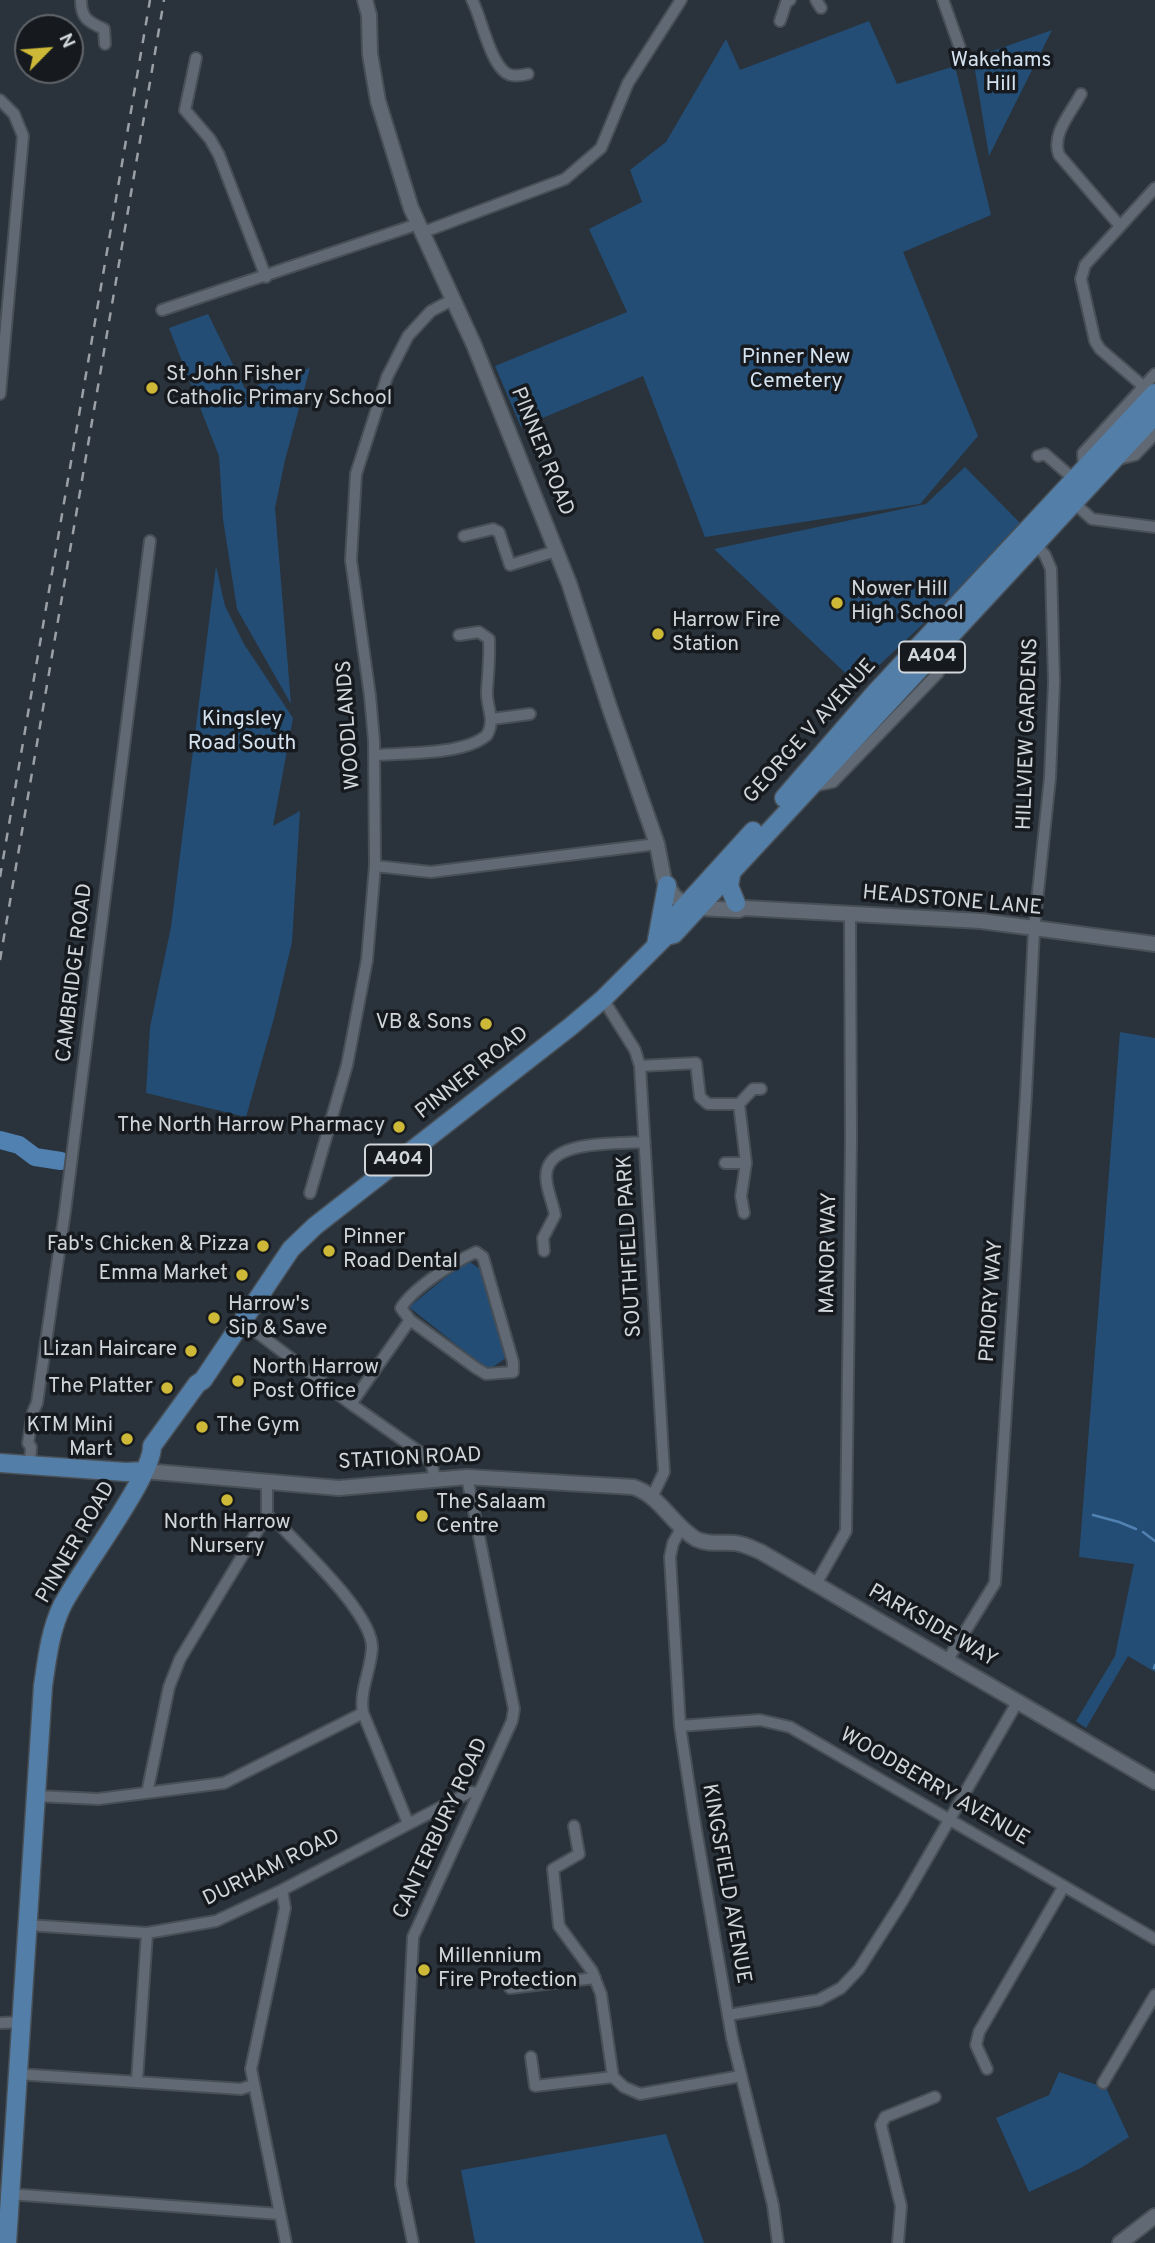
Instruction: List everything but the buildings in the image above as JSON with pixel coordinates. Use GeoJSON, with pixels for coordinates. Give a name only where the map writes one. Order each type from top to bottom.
{"type":"FeatureCollection","features":[{"type":"Feature","properties":{"kind":"main road","name":"GEORGE V AVENUE"},"geometry":{"type":"LineString","coordinates":[[697,902],[876,693],[1024,531],[1080,474],[1149,390]]}},
{"type":"Feature","properties":{"kind":"main road","name":"GEORGE V AVENUE"},"geometry":{"type":"LineString","coordinates":[[697,902],[731,875],[1155,415]]}},
{"type":"Feature","properties":{"kind":"main road"},"geometry":{"type":"LineString","coordinates":[[876,693],[893,698]]}},
{"type":"Feature","properties":{"kind":"main road"},"geometry":{"type":"LineString","coordinates":[[731,875],[729,888],[740,905]]}},
{"type":"Feature","properties":{"kind":"main road"},"geometry":{"type":"LineString","coordinates":[[661,941],[666,879]]}},
{"type":"Feature","properties":{"kind":"main road","name":"PINNER ROAD"},"geometry":{"type":"LineString","coordinates":[[7,2243],[43,1686],[50,1643],[60,1610],[128,1502],[148,1463],[152,1446],[197,1384],[203,1380],[291,1249],[315,1226],[603,999],[661,941],[674,934],[697,902]]}},
{"type":"Feature","properties":{"kind":"main road","name":"STATION ROAD"},"geometry":{"type":"LineString","coordinates":[[0,1463],[31,1455],[126,1472],[148,1463]]}},
{"type":"Feature","properties":{"kind":"street"},"geometry":{"type":"LineString","coordinates":[[81,0],[81,12],[88,22],[104,29],[105,44]]}},
{"type":"Feature","properties":{"kind":"street","name":"PINNER ROAD"},"geometry":{"type":"LineString","coordinates":[[365,0],[378,101],[420,229],[454,299],[569,583],[657,844],[666,879]]}},
{"type":"Feature","properties":{"kind":"street"},"geometry":{"type":"LineString","coordinates":[[472,0],[482,32],[501,68],[511,75],[528,74]]}},
{"type":"Feature","properties":{"kind":"street"},"geometry":{"type":"LineString","coordinates":[[162,310],[420,229],[565,179],[601,148],[628,83],[681,0]]}},
{"type":"Feature","properties":{"kind":"street"},"geometry":{"type":"LineString","coordinates":[[780,21],[786,3],[790,0]]}},
{"type":"Feature","properties":{"kind":"street"},"geometry":{"type":"LineString","coordinates":[[943,0],[961,51]]}},
{"type":"Feature","properties":{"kind":"street"},"geometry":{"type":"LineString","coordinates":[[196,58],[186,110],[210,139],[219,155],[266,277]]}},
{"type":"Feature","properties":{"kind":"street"},"geometry":{"type":"LineString","coordinates":[[1081,94],[1058,134],[1056,145],[1059,155],[1120,226]]}},
{"type":"Feature","properties":{"kind":"street"},"geometry":{"type":"LineString","coordinates":[[0,100],[14,114],[23,136],[0,394]]}},
{"type":"Feature","properties":{"kind":"street"},"geometry":{"type":"LineString","coordinates":[[1149,390],[1095,341],[1081,279],[1085,265],[1155,188]]}},
{"type":"Feature","properties":{"kind":"street","name":"WOODLANDS"},"geometry":{"type":"LineString","coordinates":[[310,1193],[321,1179],[347,1065],[367,960],[374,866],[374,755],[370,696],[351,560],[356,474],[387,377],[408,336],[431,311],[454,299]]}},
{"type":"Feature","properties":{"kind":"street","name":"GEORGE V AVENUE"},"geometry":{"type":"LineString","coordinates":[[1149,390],[1155,374]]}},
{"type":"Feature","properties":{"kind":"street","name":"GEORGE V AVENUE"},"geometry":{"type":"LineString","coordinates":[[1114,460],[1135,456],[1155,434]]}},
{"type":"Feature","properties":{"kind":"street"},"geometry":{"type":"LineString","coordinates":[[1038,456],[1045,454],[1080,474]]}},
{"type":"Feature","properties":{"kind":"street"},"geometry":{"type":"LineString","coordinates":[[1074,503],[1092,519],[1155,527]]}},
{"type":"Feature","properties":{"kind":"street"},"geometry":{"type":"LineString","coordinates":[[464,536],[493,529],[499,532],[510,565],[556,551]]}},
{"type":"Feature","properties":{"kind":"street","name":"CAMBRIDGE ROAD"},"geometry":{"type":"LineString","coordinates":[[31,1455],[28,1443],[33,1412],[36,1409],[65,1211],[150,541]]}},
{"type":"Feature","properties":{"kind":"street","name":"HILLVIEW GARDENS"},"geometry":{"type":"LineString","coordinates":[[1034,930],[1050,778],[1054,682],[1051,569],[1045,555],[1036,545]]}},
{"type":"Feature","properties":{"kind":"street"},"geometry":{"type":"LineString","coordinates":[[374,755],[446,749],[476,742],[487,735],[492,719],[487,693],[491,658],[489,639],[480,632],[459,635]]}},
{"type":"Feature","properties":{"kind":"street","name":"GEORGE V AVENUE"},"geometry":{"type":"LineString","coordinates":[[811,786],[833,782],[938,673],[937,651]]}},
{"type":"Feature","properties":{"kind":"street"},"geometry":{"type":"LineString","coordinates":[[492,719],[530,714]]}},
{"type":"Feature","properties":{"kind":"street"},"geometry":{"type":"LineString","coordinates":[[374,866],[431,872],[657,844]]}},
{"type":"Feature","properties":{"kind":"street"},"geometry":{"type":"LineString","coordinates":[[666,879],[670,876],[681,890],[697,902]]}},
{"type":"Feature","properties":{"kind":"street","name":"HEADSTONE LANE"},"geometry":{"type":"LineString","coordinates":[[697,902],[981,921],[1155,944]]}},
{"type":"Feature","properties":{"kind":"street","name":"MANOR WAY"},"geometry":{"type":"LineString","coordinates":[[816,1584],[846,1531],[851,1140],[850,914]]}},
{"type":"Feature","properties":{"kind":"street","name":"PRIORY WAY"},"geometry":{"type":"LineString","coordinates":[[947,1661],[995,1583],[1034,930]]}},
{"type":"Feature","properties":{"kind":"street","name":"SOUTHFIELD PARK"},"geometry":{"type":"LineString","coordinates":[[603,999],[635,1050],[640,1066],[664,1472],[652,1497]]}},
{"type":"Feature","properties":{"kind":"street"},"geometry":{"type":"LineString","coordinates":[[640,1066],[696,1063],[700,1097],[708,1104],[739,1104],[753,1089],[761,1089]]}},
{"type":"Feature","properties":{"kind":"street"},"geometry":{"type":"LineString","coordinates":[[739,1104],[746,1163],[741,1196],[744,1213]]}},
{"type":"Feature","properties":{"kind":"street"},"geometry":{"type":"LineString","coordinates":[[544,1251],[544,1238],[555,1215],[547,1179],[548,1166],[556,1157],[574,1147],[644,1142]]}},
{"type":"Feature","properties":{"kind":"street"},"geometry":{"type":"LineString","coordinates":[[725,1163],[746,1163]]}},
{"type":"Feature","properties":{"kind":"street"},"geometry":{"type":"LineString","coordinates":[[476,1252],[483,1257],[513,1362],[513,1372],[486,1374],[410,1321],[401,1308],[407,1298],[476,1252]]}},
{"type":"Feature","properties":{"kind":"street"},"geometry":{"type":"LineString","coordinates":[[242,1321],[351,1404],[421,1453],[431,1462],[435,1478]]}},
{"type":"Feature","properties":{"kind":"street"},"geometry":{"type":"LineString","coordinates":[[351,1404],[410,1321]]}},
{"type":"Feature","properties":{"kind":"street","name":"STATION ROAD"},"geometry":{"type":"LineString","coordinates":[[148,1463],[267,1483],[352,1488],[467,1477],[633,1487],[652,1497],[681,1529]]}},
{"type":"Feature","properties":{"kind":"street","name":"CANTERBURY ROAD"},"geometry":{"type":"LineString","coordinates":[[413,2243],[401,2183],[413,1937],[512,1721],[514,1709],[467,1477]]}},
{"type":"Feature","properties":{"kind":"street"},"geometry":{"type":"LineString","coordinates":[[147,1793],[169,1687],[180,1659],[267,1515],[267,1483]]}},
{"type":"Feature","properties":{"kind":"street"},"geometry":{"type":"LineString","coordinates":[[267,1515],[279,1524],[346,1596],[368,1632],[372,1647],[361,1702],[363,1713],[408,1823]]}},
{"type":"Feature","properties":{"kind":"street","name":"PARKSIDE WAY"},"geometry":{"type":"LineString","coordinates":[[681,1529],[706,1543],[737,1543],[750,1547],[1155,1782]]}},
{"type":"Feature","properties":{"kind":"street","name":"KINGSFIELD AVENUE"},"geometry":{"type":"LineString","coordinates":[[681,1529],[673,1543],[670,1557],[680,1726],[728,2015],[773,2205],[778,2243]]}},
{"type":"Feature","properties":{"kind":"street"},"geometry":{"type":"LineString","coordinates":[[728,2015],[819,2000],[841,1988],[859,1969],[903,1900],[1018,1701]]}},
{"type":"Feature","properties":{"kind":"street"},"geometry":{"type":"LineString","coordinates":[[37,1796],[97,1799],[224,1783],[363,1713]]}},
{"type":"Feature","properties":{"kind":"street","name":"WOODBERRY AVENUE"},"geometry":{"type":"LineString","coordinates":[[680,1726],[760,1720],[790,1727],[1155,1939]]}},
{"type":"Feature","properties":{"kind":"street","name":"DURHAM ROAD"},"geometry":{"type":"LineString","coordinates":[[27,1925],[147,1933],[216,1921],[282,1890],[470,1792],[479,1793]]}},
{"type":"Feature","properties":{"kind":"street"},"geometry":{"type":"LineString","coordinates":[[575,1826],[579,1854],[553,1870],[559,1926],[595,1978],[601,1994],[613,2077],[624,2087],[640,2094],[741,2076]]}},
{"type":"Feature","properties":{"kind":"street"},"geometry":{"type":"LineString","coordinates":[[987,2068],[976,2045],[979,2032],[1064,1886]]}},
{"type":"Feature","properties":{"kind":"street"},"geometry":{"type":"LineString","coordinates":[[282,1890],[285,1908],[251,2068],[286,2243]]}},
{"type":"Feature","properties":{"kind":"street"},"geometry":{"type":"LineString","coordinates":[[137,2080],[147,1933]]}},
{"type":"Feature","properties":{"kind":"street"},"geometry":{"type":"LineString","coordinates":[[510,1988],[595,1978]]}},
{"type":"Feature","properties":{"kind":"street"},"geometry":{"type":"LineString","coordinates":[[1103,2082],[1155,1994]]}},
{"type":"Feature","properties":{"kind":"street"},"geometry":{"type":"LineString","coordinates":[[0,2023],[20,2022]]}},
{"type":"Feature","properties":{"kind":"street"},"geometry":{"type":"LineString","coordinates":[[531,2057],[535,2086],[613,2077]]}},
{"type":"Feature","properties":{"kind":"street"},"geometry":{"type":"LineString","coordinates":[[17,2074],[242,2089],[253,2085]]}},
{"type":"Feature","properties":{"kind":"street"},"geometry":{"type":"LineString","coordinates":[[898,2243],[901,2206],[881,2126],[886,2117],[935,2097]]}},
{"type":"Feature","properties":{"kind":"street"},"geometry":{"type":"LineString","coordinates":[[917,2104],[922,2116]]}},
{"type":"Feature","properties":{"kind":"street"},"geometry":{"type":"LineString","coordinates":[[9,2194],[279,2214]]}},
{"type":"Feature","properties":{"kind":"street"},"geometry":{"type":"LineString","coordinates":[[1120,2243],[1155,2216]]}},
{"type":"Feature","properties":{"kind":"green space","name":"Pinner New Cemetery"},"geometry":{"type":"Polygon","coordinates":[[[869,21],[897,84],[955,66],[991,215],[903,252],[978,436],[920,504],[705,537],[643,376],[521,427],[495,366],[627,312],[589,229],[642,202],[630,170],[666,142],[726,39],[740,70],[869,21]]]}},
{"type":"Feature","properties":{"kind":"green space","name":"Wakehams Hill"},"geometry":{"type":"Polygon","coordinates":[[[1052,30],[989,156],[973,58],[1052,30]]]}},
{"type":"Feature","properties":{"kind":"green space"},"geometry":{"type":"Polygon","coordinates":[[[208,314],[245,389],[310,368],[275,508],[291,704],[237,609],[223,519],[219,456],[169,328],[208,314]]]}},
{"type":"Feature","properties":{"kind":"green space"},"geometry":{"type":"Polygon","coordinates":[[[965,467],[1022,525],[956,593],[858,685],[714,549],[926,504],[965,467]]]}},
{"type":"Feature","properties":{"kind":"green space","name":"Kingsley Road South"},"geometry":{"type":"Polygon","coordinates":[[[216,566],[225,606],[244,644],[293,718],[273,826],[300,811],[292,942],[246,1117],[146,1093],[150,1027],[171,927],[216,566]]]}},
{"type":"Feature","properties":{"kind":"green space"},"geometry":{"type":"Polygon","coordinates":[[[1120,1032],[1155,1038],[1155,1672],[1128,1656],[1086,1728],[1076,1721],[1115,1656],[1134,1564],[1079,1557],[1120,1032]]]}},
{"type":"Feature","properties":{"kind":"green space"},"geometry":{"type":"Polygon","coordinates":[[[467,1260],[480,1269],[506,1358],[488,1370],[409,1307],[467,1260]]]}},
{"type":"Feature","properties":{"kind":"green space"},"geometry":{"type":"Polygon","coordinates":[[[1059,2072],[1106,2088],[1129,2137],[1081,2168],[1029,2192],[996,2118],[1049,2095],[1059,2072]]]}},
{"type":"Feature","properties":{"kind":"green space"},"geometry":{"type":"Polygon","coordinates":[[[666,2134],[704,2243],[475,2243],[461,2170],[666,2134]]]}},
{"type":"Feature","properties":{"kind":"waterway"},"geometry":{"type":"LineString","coordinates":[[0,1140],[19,1145],[35,1157],[61,1161]]}},
{"type":"Feature","properties":{"kind":"waterway"},"geometry":{"type":"LineString","coordinates":[[1093,1515],[1136,1529]]}},
{"type":"Feature","properties":{"kind":"waterway"},"geometry":{"type":"LineString","coordinates":[[1143,1532],[1155,1541]]}},
{"type":"Feature","properties":{"kind":"railway"},"geometry":{"type":"LineString","coordinates":[[0,877],[150,0]]}},
{"type":"Feature","properties":{"kind":"railway"},"geometry":{"type":"LineString","coordinates":[[0,960],[164,0]]}},
{"type":"Feature","properties":{"kind":"place","name":"St John Fisher Catholic Primary School"},"geometry":{"type":"Point","coordinates":[152,388]}},
{"type":"Feature","properties":{"kind":"place","name":"Nower Hill High School"},"geometry":{"type":"Point","coordinates":[837,603]}},
{"type":"Feature","properties":{"kind":"place","name":"Harrow Fire Station"},"geometry":{"type":"Point","coordinates":[658,634]}},
{"type":"Feature","properties":{"kind":"place","name":"VB & Sons"},"geometry":{"type":"Point","coordinates":[486,1024]}},
{"type":"Feature","properties":{"kind":"place","name":"The North Harrow Pharmacy"},"geometry":{"type":"Point","coordinates":[399,1127]}},
{"type":"Feature","properties":{"kind":"place","name":"Fab's Chicken & Pizza"},"geometry":{"type":"Point","coordinates":[263,1246]}},
{"type":"Feature","properties":{"kind":"place","name":"Pinner Road Dental"},"geometry":{"type":"Point","coordinates":[329,1251]}},
{"type":"Feature","properties":{"kind":"place","name":"Emma Market"},"geometry":{"type":"Point","coordinates":[242,1275]}},
{"type":"Feature","properties":{"kind":"place","name":"Harrow's Sip & Save"},"geometry":{"type":"Point","coordinates":[214,1318]}},
{"type":"Feature","properties":{"kind":"place","name":"Lizan Haircare"},"geometry":{"type":"Point","coordinates":[191,1351]}},
{"type":"Feature","properties":{"kind":"place","name":"North Harrow Post Office"},"geometry":{"type":"Point","coordinates":[238,1381]}},
{"type":"Feature","properties":{"kind":"place","name":"The Platter"},"geometry":{"type":"Point","coordinates":[167,1388]}},
{"type":"Feature","properties":{"kind":"place","name":"The Gym"},"geometry":{"type":"Point","coordinates":[202,1427]}},
{"type":"Feature","properties":{"kind":"place","name":"KTM Mini Mart"},"geometry":{"type":"Point","coordinates":[127,1439]}},
{"type":"Feature","properties":{"kind":"place","name":"North Harrow Nursery"},"geometry":{"type":"Point","coordinates":[227,1500]}},
{"type":"Feature","properties":{"kind":"place","name":"The Salaam Centre"},"geometry":{"type":"Point","coordinates":[422,1516]}},
{"type":"Feature","properties":{"kind":"place","name":"Millennium Fire Protection"},"geometry":{"type":"Point","coordinates":[424,1970]}}]}
